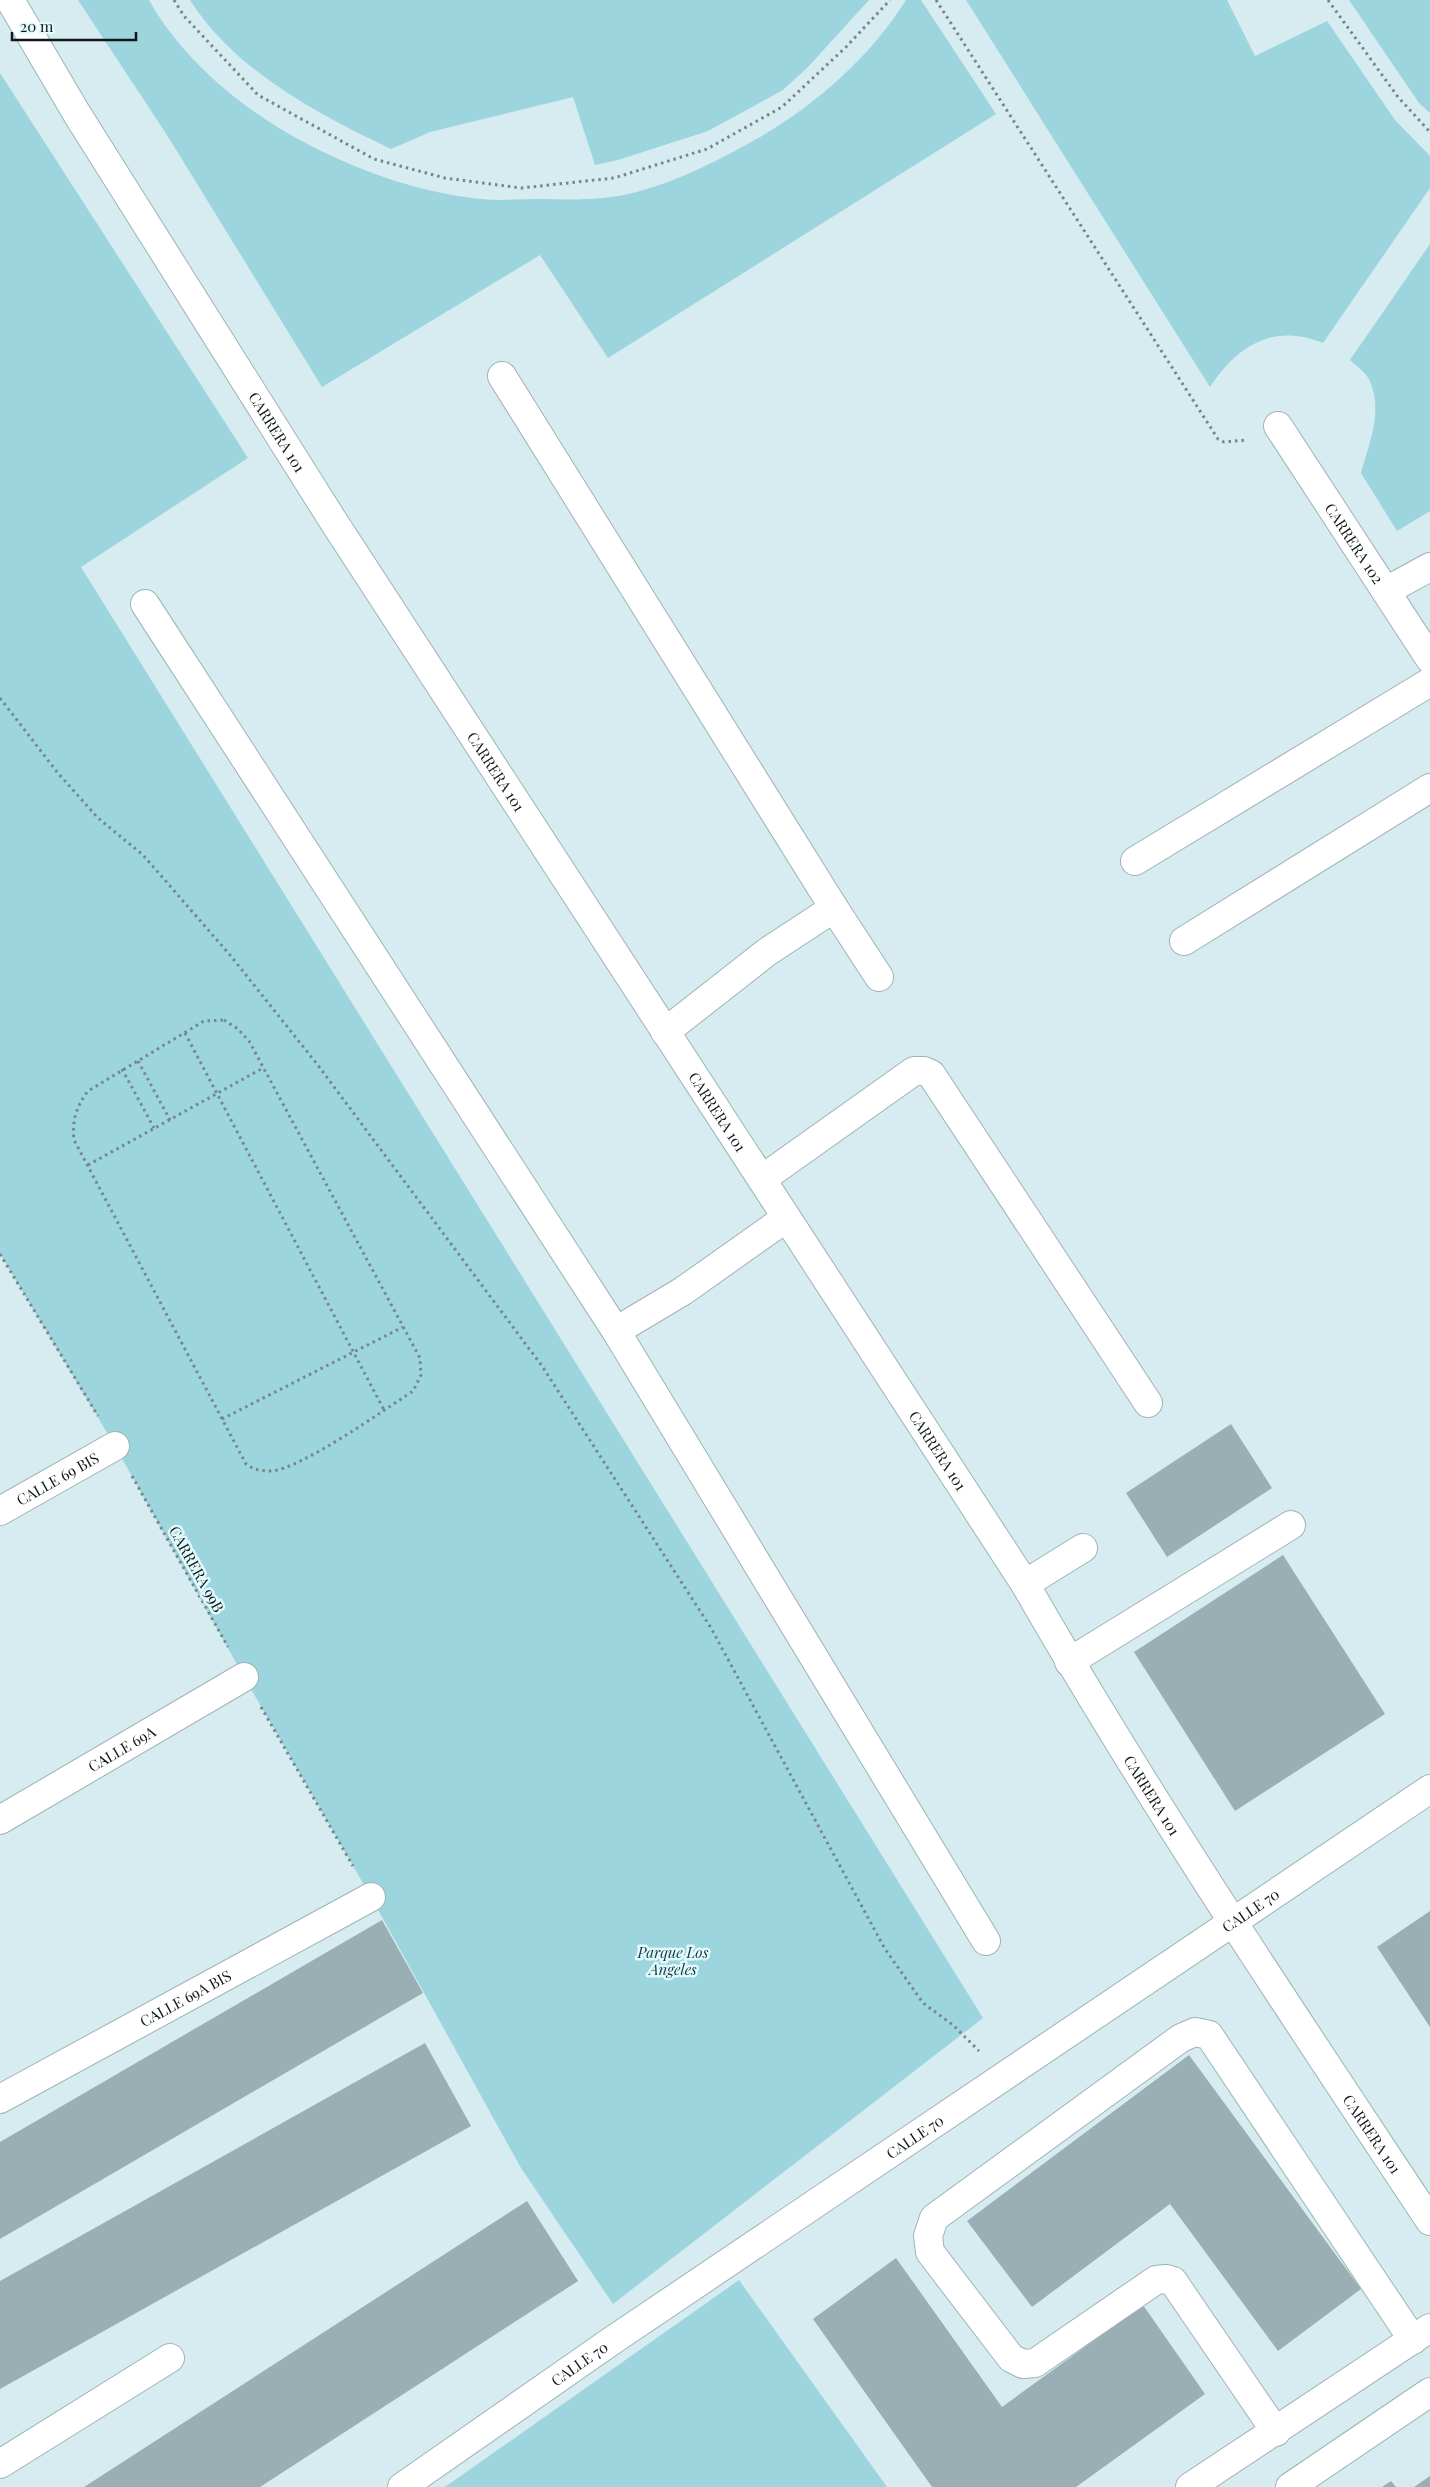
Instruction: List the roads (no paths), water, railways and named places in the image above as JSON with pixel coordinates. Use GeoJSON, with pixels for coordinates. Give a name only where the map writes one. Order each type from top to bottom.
{"type":"FeatureCollection","features":[{"type":"Feature","properties":{"kind":"street","name":"CARRERA 101"},"geometry":{"type":"LineString","coordinates":[[10,0],[77,114],[332,519],[1025,1584],[1069,1662],[1232,1923],[1430,2221]]}},
{"type":"Feature","properties":{"kind":"street"},"geometry":{"type":"LineString","coordinates":[[502,376],[879,977]]}},
{"type":"Feature","properties":{"kind":"street","name":"CARRERA 102"},"geometry":{"type":"LineString","coordinates":[[1281,431],[1430,659]]}},
{"type":"Feature","properties":{"kind":"street"},"geometry":{"type":"LineString","coordinates":[[1386,591],[1430,568]]}},
{"type":"Feature","properties":{"kind":"street"},"geometry":{"type":"LineString","coordinates":[[145,604],[616,1331],[986,1941]]}},
{"type":"Feature","properties":{"kind":"street"},"geometry":{"type":"LineString","coordinates":[[1135,860],[1430,682]]}},
{"type":"Feature","properties":{"kind":"street"},"geometry":{"type":"LineString","coordinates":[[1184,941],[1430,788]]}},
{"type":"Feature","properties":{"kind":"street"},"geometry":{"type":"LineString","coordinates":[[665,1032],[768,952],[834,908]]}},
{"type":"Feature","properties":{"kind":"street"},"geometry":{"type":"LineString","coordinates":[[762,1179],[914,1071],[924,1071],[931,1074],[1148,1403]]}},
{"type":"Feature","properties":{"kind":"street"},"geometry":{"type":"LineString","coordinates":[[616,1331],[683,1290],[786,1218]]}},
{"type":"Feature","properties":{"kind":"street","name":"CALLE 69 BIS"},"geometry":{"type":"LineString","coordinates":[[0,1511],[115,1446]]}},
{"type":"Feature","properties":{"kind":"street"},"geometry":{"type":"LineString","coordinates":[[1069,1662],[1291,1525]]}},
{"type":"Feature","properties":{"kind":"street"},"geometry":{"type":"LineString","coordinates":[[1025,1584],[1083,1548]]}},
{"type":"Feature","properties":{"kind":"street","name":"CALLE 69A"},"geometry":{"type":"LineString","coordinates":[[0,1820],[244,1677]]}},
{"type":"Feature","properties":{"kind":"street","name":"CALLE 70"},"geometry":{"type":"LineString","coordinates":[[402,2487],[610,2342],[1430,1789]]}},
{"type":"Feature","properties":{"kind":"street","name":"CALLE 69A BIS"},"geometry":{"type":"LineString","coordinates":[[0,2099],[371,1897]]}},
{"type":"Feature","properties":{"kind":"street"},"geometry":{"type":"LineString","coordinates":[[1190,2487],[1276,2432],[1422,2334],[1209,2035],[1195,2032],[1181,2038],[934,2218],[928,2236],[930,2252],[1011,2358],[1023,2364],[1035,2363],[1156,2280],[1166,2279],[1173,2281],[1276,2432]]}},
{"type":"Feature","properties":{"kind":"street"},"geometry":{"type":"LineString","coordinates":[[0,2464],[170,2358]]}},
{"type":"Feature","properties":{"kind":"street"},"geometry":{"type":"LineString","coordinates":[[1290,2487],[1430,2392]]}},
{"type":"Feature","properties":{"kind":"park label","name":"Parque Los Angeles"},"geometry":{"type":"Point","coordinates":[673,1960]}}]}
